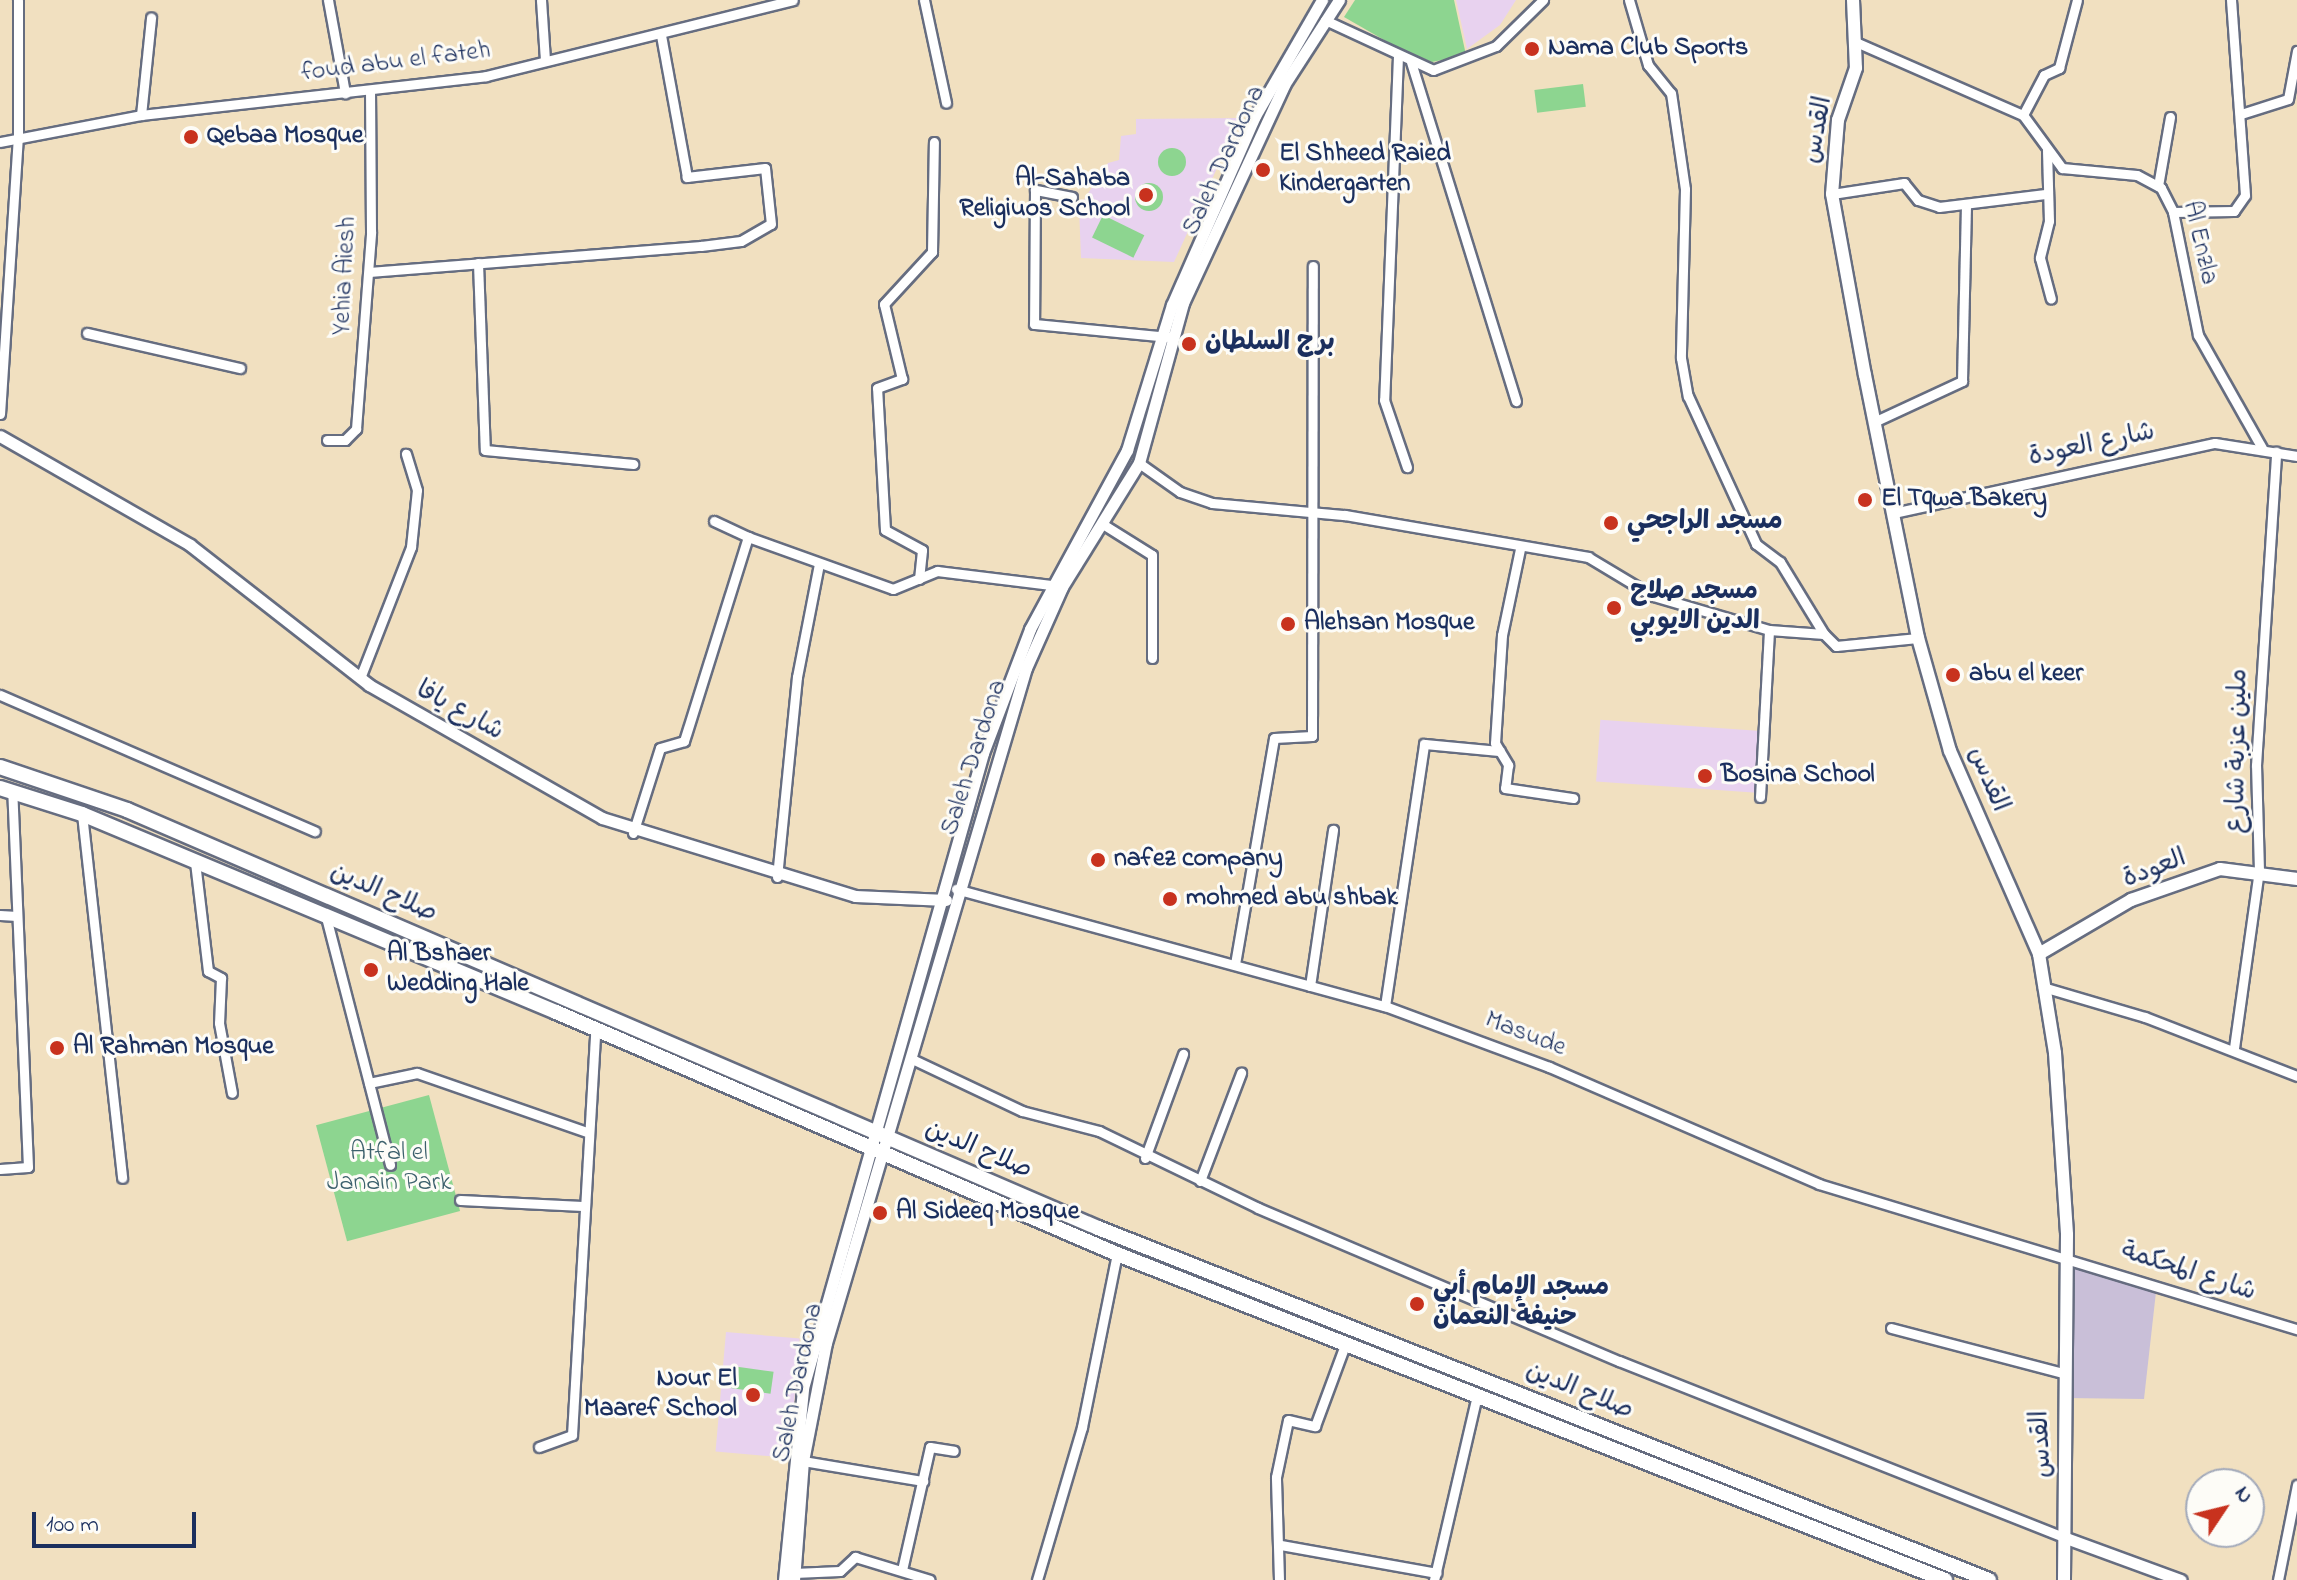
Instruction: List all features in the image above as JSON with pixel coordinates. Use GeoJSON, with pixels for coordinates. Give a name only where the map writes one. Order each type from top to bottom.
{"type":"FeatureCollection","features":[{"type":"Feature","properties":{"kind":"highway","name":"صلاح الدين"},"geometry":{"type":"LineString","coordinates":[[0,767],[127,810],[881,1136],[1989,1580]]}},
{"type":"Feature","properties":{"kind":"highway","name":"صلاح الدين"},"geometry":{"type":"LineString","coordinates":[[6,789],[82,814],[1117,1254],[1476,1399],[1945,1580]]}},
{"type":"Feature","properties":{"kind":"main road","name":"القدس"},"geometry":{"type":"LineString","coordinates":[[1853,0],[1858,43],[1838,120],[1832,194],[1876,421],[1898,512],[1918,638],[1950,751],[2039,954],[2055,1053],[2066,1257],[2064,1580]]}},
{"type":"Feature","properties":{"kind":"main road","name":"العودة"},"geometry":{"type":"LineString","coordinates":[[2039,954],[2131,900],[2220,869],[2259,871],[2297,879]]}},
{"type":"Feature","properties":{"kind":"street"},"geometry":{"type":"LineString","coordinates":[[0,414],[18,138],[18,0]]}},
{"type":"Feature","properties":{"kind":"street"},"geometry":{"type":"LineString","coordinates":[[328,0],[345,93]]}},
{"type":"Feature","properties":{"kind":"street"},"geometry":{"type":"LineString","coordinates":[[541,0],[545,60]]}},
{"type":"Feature","properties":{"kind":"street","name":"foud abu el fateh"},"geometry":{"type":"LineString","coordinates":[[0,142],[141,115],[486,76],[545,60],[661,36],[767,4],[793,0]]}},
{"type":"Feature","properties":{"kind":"street"},"geometry":{"type":"LineString","coordinates":[[924,0],[946,103]]}},
{"type":"Feature","properties":{"kind":"street","name":"Saleh Dardona"},"geometry":{"type":"LineString","coordinates":[[791,1578],[803,1388],[881,1136],[939,899],[983,753],[1057,586],[1127,450],[1166,337],[1255,116],[1322,0]]}},
{"type":"Feature","properties":{"kind":"street","name":"Saleh Dardona"},"geometry":{"type":"LineString","coordinates":[[881,1136],[912,1059],[952,902],[1026,668],[1057,586],[1139,463],[1166,337],[1264,125],[1339,0]]}},
{"type":"Feature","properties":{"kind":"street"},"geometry":{"type":"LineString","coordinates":[[1325,20],[1433,70],[1462,63],[1496,46],[1543,0]]}},
{"type":"Feature","properties":{"kind":"street"},"geometry":{"type":"LineString","coordinates":[[1629,0],[1648,65],[1671,93],[1685,189],[1681,358],[1688,396],[1756,544],[1780,562],[1824,634],[1836,646],[1918,638]]}},
{"type":"Feature","properties":{"kind":"street"},"geometry":{"type":"LineString","coordinates":[[1858,43],[2023,115],[2044,75],[2059,68],[2077,0]]}},
{"type":"Feature","properties":{"kind":"street"},"geometry":{"type":"LineString","coordinates":[[2173,212],[2241,207],[2241,114],[2231,0]]}},
{"type":"Feature","properties":{"kind":"street"},"geometry":{"type":"LineString","coordinates":[[141,115],[151,18]]}},
{"type":"Feature","properties":{"kind":"street"},"geometry":{"type":"LineString","coordinates":[[369,272],[701,246],[741,241],[771,224],[765,168],[687,177],[661,36]]}},
{"type":"Feature","properties":{"kind":"street"},"geometry":{"type":"LineString","coordinates":[[2241,114],[2288,99],[2297,51]]}},
{"type":"Feature","properties":{"kind":"street"},"geometry":{"type":"LineString","coordinates":[[1398,56],[1384,400],[1407,467]]}},
{"type":"Feature","properties":{"kind":"street"},"geometry":{"type":"LineString","coordinates":[[1411,62],[1516,401]]}},
{"type":"Feature","properties":{"kind":"street","name":"Yehia Aiesh"},"geometry":{"type":"LineString","coordinates":[[327,440],[345,440],[356,429],[369,272],[370,91]]}},
{"type":"Feature","properties":{"kind":"street","name":"Al Enzla"},"geometry":{"type":"LineString","coordinates":[[2023,115],[2062,168],[2137,175],[2158,186],[2173,212],[2198,335],[2262,448]]}},
{"type":"Feature","properties":{"kind":"street"},"geometry":{"type":"LineString","coordinates":[[2158,186],[2170,117]]}},
{"type":"Feature","properties":{"kind":"street"},"geometry":{"type":"LineString","coordinates":[[919,579],[922,550],[885,530],[877,388],[902,379],[884,304],[932,252],[934,142]]}},
{"type":"Feature","properties":{"kind":"street"},"geometry":{"type":"LineString","coordinates":[[2047,150],[2040,258],[2051,299]]}},
{"type":"Feature","properties":{"kind":"street"},"geometry":{"type":"LineString","coordinates":[[1832,194],[1904,183],[1918,200],[1966,206],[2045,194]]}},
{"type":"Feature","properties":{"kind":"street"},"geometry":{"type":"LineString","coordinates":[[1072,197],[1035,190],[1034,324],[1166,337]]}},
{"type":"Feature","properties":{"kind":"street"},"geometry":{"type":"LineString","coordinates":[[1876,421],[1962,381],[1966,206]]}},
{"type":"Feature","properties":{"kind":"street"},"geometry":{"type":"LineString","coordinates":[[478,263],[485,450],[633,464]]}},
{"type":"Feature","properties":{"kind":"street"},"geometry":{"type":"LineString","coordinates":[[1235,964],[1274,738],[1312,736],[1313,266]]}},
{"type":"Feature","properties":{"kind":"street"},"geometry":{"type":"LineString","coordinates":[[87,333],[240,368]]}},
{"type":"Feature","properties":{"kind":"street","name":"شارع يافا"},"geometry":{"type":"LineString","coordinates":[[0,436],[190,545],[360,678],[446,734],[633,833],[777,877],[855,896],[952,902]]}},
{"type":"Feature","properties":{"kind":"street","name":"شارع العودة"},"geometry":{"type":"LineString","coordinates":[[1898,512],[2215,443],[2262,448],[2297,456]]}},
{"type":"Feature","properties":{"kind":"street","name":"ملين عزبة شارع"},"geometry":{"type":"LineString","coordinates":[[2234,1048],[2259,871],[2256,765],[2276,452]]}},
{"type":"Feature","properties":{"kind":"street"},"geometry":{"type":"LineString","coordinates":[[360,678],[411,547],[417,490],[406,454]]}},
{"type":"Feature","properties":{"kind":"street"},"geometry":{"type":"LineString","coordinates":[[1139,463],[1180,492],[1212,503],[1311,512],[1520,549],[1588,557],[1653,596],[1769,630],[1824,634]]}},
{"type":"Feature","properties":{"kind":"street"},"geometry":{"type":"LineString","coordinates":[[714,521],[819,564],[893,589],[937,571],[1057,586]]}},
{"type":"Feature","properties":{"kind":"street"},"geometry":{"type":"LineString","coordinates":[[1101,523],[1152,555],[1152,658]]}},
{"type":"Feature","properties":{"kind":"street"},"geometry":{"type":"LineString","coordinates":[[633,833],[660,748],[684,741],[748,537]]}},
{"type":"Feature","properties":{"kind":"street"},"geometry":{"type":"LineString","coordinates":[[1520,549],[1502,635],[1500,751],[1508,765],[1505,788],[1573,798]]}},
{"type":"Feature","properties":{"kind":"street"},"geometry":{"type":"LineString","coordinates":[[777,877],[797,677],[819,564]]}},
{"type":"Feature","properties":{"kind":"street"},"geometry":{"type":"LineString","coordinates":[[1760,797],[1769,630]]}},
{"type":"Feature","properties":{"kind":"street"},"geometry":{"type":"LineString","coordinates":[[0,695],[315,831]]}},
{"type":"Feature","properties":{"kind":"street"},"geometry":{"type":"LineString","coordinates":[[1385,1006],[1424,744],[1500,751]]}},
{"type":"Feature","properties":{"kind":"street"},"geometry":{"type":"LineString","coordinates":[[0,1169],[28,1167],[17,916],[6,789]]}},
{"type":"Feature","properties":{"kind":"street"},"geometry":{"type":"LineString","coordinates":[[82,814],[122,1178]]}},
{"type":"Feature","properties":{"kind":"street"},"geometry":{"type":"LineString","coordinates":[[1310,986],[1333,830]]}},
{"type":"Feature","properties":{"kind":"street"},"geometry":{"type":"LineString","coordinates":[[195,862],[208,971],[221,978],[219,1023],[232,1093]]}},
{"type":"Feature","properties":{"kind":"street","name":"Masude"},"geometry":{"type":"LineString","coordinates":[[956,889],[1385,1006],[1549,1067],[1819,1184],[1968,1235],[2066,1257]]}},
{"type":"Feature","properties":{"kind":"street"},"geometry":{"type":"LineString","coordinates":[[0,915],[17,916]]}},
{"type":"Feature","properties":{"kind":"street"},"geometry":{"type":"LineString","coordinates":[[326,917],[390,1165]]}},
{"type":"Feature","properties":{"kind":"street"},"geometry":{"type":"LineString","coordinates":[[2043,987],[2234,1048],[2297,1076]]}},
{"type":"Feature","properties":{"kind":"street"},"geometry":{"type":"LineString","coordinates":[[539,1447],[572,1435],[586,1132],[595,1030]]}},
{"type":"Feature","properties":{"kind":"street"},"geometry":{"type":"LineString","coordinates":[[1145,1158],[1183,1054]]}},
{"type":"Feature","properties":{"kind":"street"},"geometry":{"type":"LineString","coordinates":[[912,1059],[1022,1111],[1099,1131],[1145,1158],[1619,1361],[2066,1538],[2181,1580]]}},
{"type":"Feature","properties":{"kind":"street"},"geometry":{"type":"LineString","coordinates":[[369,1083],[417,1073],[586,1132]]}},
{"type":"Feature","properties":{"kind":"street"},"geometry":{"type":"LineString","coordinates":[[1200,1181],[1241,1073]]}},
{"type":"Feature","properties":{"kind":"street","name":"Saleh Dardona"},"geometry":{"type":"LineString","coordinates":[[791,1578],[803,1461],[826,1343],[876,1152]]}},
{"type":"Feature","properties":{"kind":"street"},"geometry":{"type":"LineString","coordinates":[[460,1200],[583,1206]]}},
{"type":"Feature","properties":{"kind":"street"},"geometry":{"type":"LineString","coordinates":[[1037,1580],[1082,1427],[1117,1254]]}},
{"type":"Feature","properties":{"kind":"street","name":"شارع المحكمة"},"geometry":{"type":"LineString","coordinates":[[2066,1257],[2297,1329]]}},
{"type":"Feature","properties":{"kind":"street"},"geometry":{"type":"LineString","coordinates":[[1891,1328],[2063,1373]]}},
{"type":"Feature","properties":{"kind":"street"},"geometry":{"type":"LineString","coordinates":[[1279,1580],[1281,1545],[1276,1477],[1288,1420],[1315,1426],[1345,1345]]}},
{"type":"Feature","properties":{"kind":"street"},"geometry":{"type":"LineString","coordinates":[[1281,1545],[1435,1576],[1476,1399]]}},
{"type":"Feature","properties":{"kind":"street"},"geometry":{"type":"LineString","coordinates":[[902,1570],[930,1447],[954,1451]]}},
{"type":"Feature","properties":{"kind":"street"},"geometry":{"type":"LineString","coordinates":[[803,1461],[923,1481]]}},
{"type":"Feature","properties":{"kind":"street"},"geometry":{"type":"LineString","coordinates":[[2278,1580],[2297,1485]]}},
{"type":"Feature","properties":{"kind":"street"},"geometry":{"type":"LineString","coordinates":[[791,1578],[840,1571],[855,1557],[930,1580]]}},
{"type":"Feature","properties":{"kind":"shaded area"},"geometry":{"type":"Polygon","coordinates":[[[1456,0],[1516,0],[1500,25],[1467,49],[1456,0]]]}},
{"type":"Feature","properties":{"kind":"shaded area","name":"Al-Sahaba Religiuos School"},"geometry":{"type":"Polygon","coordinates":[[[1240,118],[1174,262],[1081,258],[1079,207],[1108,163],[1119,160],[1121,136],[1136,134],[1136,119],[1240,118]]]}},
{"type":"Feature","properties":{"kind":"shaded area"},"geometry":{"type":"Polygon","coordinates":[[[1600,720],[1761,731],[1757,793],[1596,782],[1600,720]]]}},
{"type":"Feature","properties":{"kind":"shaded area"},"geometry":{"type":"Polygon","coordinates":[[[2068,1265],[2157,1283],[2144,1399],[2065,1398],[2068,1265]]]}},
{"type":"Feature","properties":{"kind":"shaded area","name":"Nour El Maaref School"},"geometry":{"type":"Polygon","coordinates":[[[726,1332],[800,1338],[789,1458],[716,1452],[726,1332]]]}},
{"type":"Feature","properties":{"kind":"green space"},"geometry":{"type":"Polygon","coordinates":[[[1355,0],[1454,0],[1466,55],[1432,62],[1398,48],[1344,17],[1355,0]]]}},
{"type":"Feature","properties":{"kind":"green space"},"geometry":{"type":"Polygon","coordinates":[[[1583,84],[1586,107],[1537,113],[1534,90],[1583,84]]]}},
{"type":"Feature","properties":{"kind":"green space"},"geometry":{"type":"Polygon","coordinates":[[[1172,148],[1182,152],[1186,162],[1182,172],[1172,176],[1162,172],[1158,162],[1162,152],[1172,148]]]}},
{"type":"Feature","properties":{"kind":"green space"},"geometry":{"type":"Polygon","coordinates":[[[1149,183],[1159,187],[1163,197],[1159,207],[1149,211],[1139,207],[1135,197],[1139,187],[1149,183]]]}},
{"type":"Feature","properties":{"kind":"green space"},"geometry":{"type":"Polygon","coordinates":[[[1103,215],[1144,235],[1133,258],[1092,237],[1103,215]]]}},
{"type":"Feature","properties":{"kind":"green space","name":"Atfal el Janain Park"},"geometry":{"type":"Polygon","coordinates":[[[429,1095],[460,1211],[347,1241],[316,1125],[429,1095]]]}},
{"type":"Feature","properties":{"kind":"green space"},"geometry":{"type":"Polygon","coordinates":[[[732,1366],[774,1372],[771,1394],[729,1388],[732,1366]]]}},
{"type":"Feature","properties":{"kind":"place","name":"Nama Club Sports"},"geometry":{"type":"Point","coordinates":[1532,49]}},
{"type":"Feature","properties":{"kind":"place","name":"Qebaa Mosque"},"geometry":{"type":"Point","coordinates":[191,137]}},
{"type":"Feature","properties":{"kind":"place","name":"El Shheed Raied Kindergarten"},"geometry":{"type":"Point","coordinates":[1263,170]}},
{"type":"Feature","properties":{"kind":"place","name":"Al-Sahaba Religiuos School"},"geometry":{"type":"Point","coordinates":[1146,195]}},
{"type":"Feature","properties":{"kind":"place","name":"برج السلطان"},"geometry":{"type":"Point","coordinates":[1189,344]}},
{"type":"Feature","properties":{"kind":"place","name":"El Tqwa Bakery"},"geometry":{"type":"Point","coordinates":[1865,500]}},
{"type":"Feature","properties":{"kind":"place","name":"مسجد الراجحي"},"geometry":{"type":"Point","coordinates":[1611,523]}},
{"type":"Feature","properties":{"kind":"place","name":"مسجد صلاح الدين الايوبي"},"geometry":{"type":"Point","coordinates":[1614,608]}},
{"type":"Feature","properties":{"kind":"place","name":"Alehsan Mosque"},"geometry":{"type":"Point","coordinates":[1288,624]}},
{"type":"Feature","properties":{"kind":"place","name":"abu el keer"},"geometry":{"type":"Point","coordinates":[1953,675]}},
{"type":"Feature","properties":{"kind":"place","name":"Bosina School"},"geometry":{"type":"Point","coordinates":[1705,776]}},
{"type":"Feature","properties":{"kind":"place","name":"nafez company"},"geometry":{"type":"Point","coordinates":[1098,860]}},
{"type":"Feature","properties":{"kind":"place","name":"mohmed abu shbak"},"geometry":{"type":"Point","coordinates":[1170,899]}},
{"type":"Feature","properties":{"kind":"place","name":"Al Bshaer Wedding Hale"},"geometry":{"type":"Point","coordinates":[371,970]}},
{"type":"Feature","properties":{"kind":"place","name":"Al Rahman Mosque"},"geometry":{"type":"Point","coordinates":[57,1048]}},
{"type":"Feature","properties":{"kind":"place","name":"Al Sideeq Mosque"},"geometry":{"type":"Point","coordinates":[880,1213]}},
{"type":"Feature","properties":{"kind":"place","name":"مسجد الإمام أبي حنيفة النعمان"},"geometry":{"type":"Point","coordinates":[1417,1304]}},
{"type":"Feature","properties":{"kind":"place","name":"Nour El Maaref School"},"geometry":{"type":"Point","coordinates":[753,1395]}}]}
